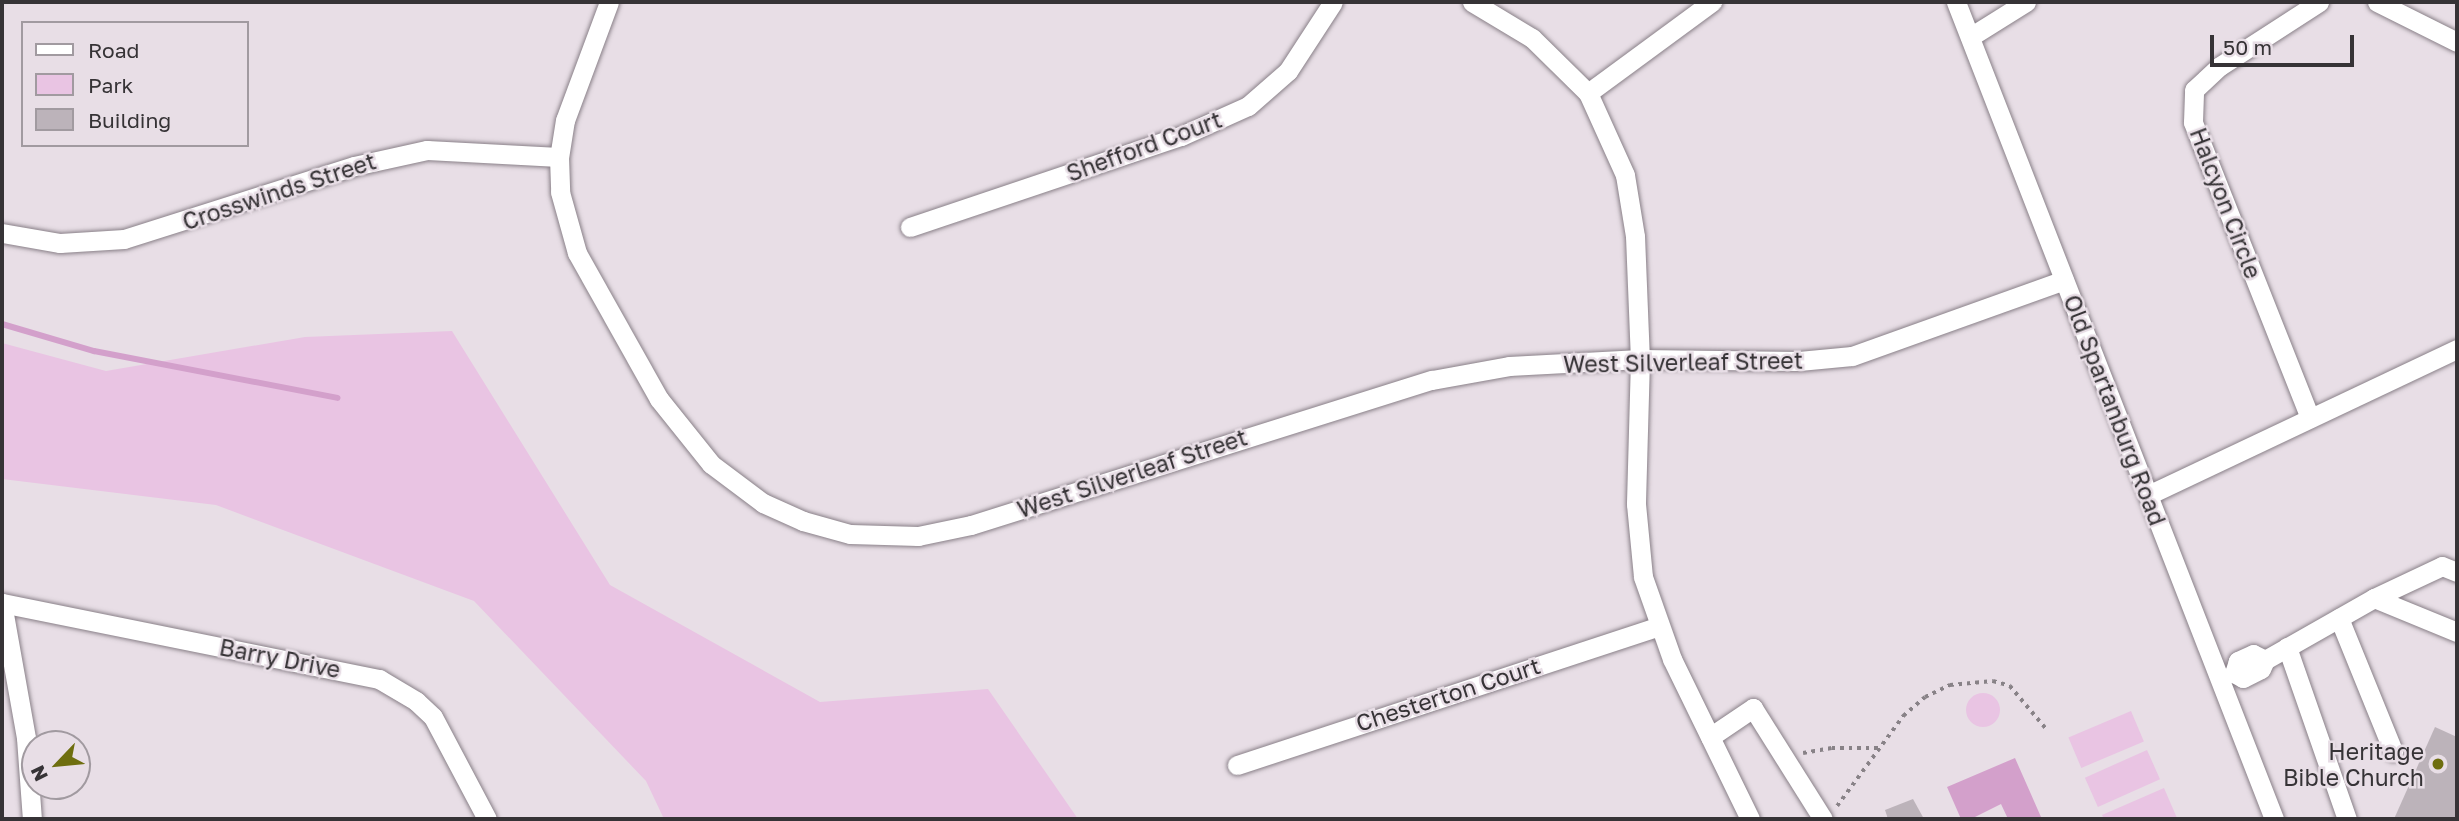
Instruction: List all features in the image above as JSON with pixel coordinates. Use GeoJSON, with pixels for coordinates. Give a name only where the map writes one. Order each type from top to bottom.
{"type":"FeatureCollection","features":[{"type":"Feature","properties":{"kind":"street","name":"West Silverleaf Street"},"geometry":{"type":"LineString","coordinates":[[609,2],[565,120],[559,156],[560,192],[577,253],[623,340],[684,435],[748,495],[803,522],[850,534],[918,536],[971,525],[1432,380],[1509,366],[1640,359],[1799,361],[1852,356],[2064,280]]}},
{"type":"Feature","properties":{"kind":"street","name":"Shefford Court"},"geometry":{"type":"LineString","coordinates":[[910,227],[1181,136],[1248,106],[1287,71],[1333,2]]}},
{"type":"Feature","properties":{"kind":"street"},"geometry":{"type":"LineString","coordinates":[[1472,2],[1523,31],[1588,93],[1617,153],[1631,200],[1640,359],[1638,540],[1643,576],[1660,626],[1750,819]]}},
{"type":"Feature","properties":{"kind":"street"},"geometry":{"type":"LineString","coordinates":[[1588,93],[1712,2]]}},
{"type":"Feature","properties":{"kind":"street","name":"Old Spartanburg Road"},"geometry":{"type":"LineString","coordinates":[[1956,2],[2148,495],[2227,676],[2274,819]]}},
{"type":"Feature","properties":{"kind":"street"},"geometry":{"type":"LineString","coordinates":[[1970,37],[2026,2]]}},
{"type":"Feature","properties":{"kind":"street","name":"Halcyon Circle"},"geometry":{"type":"LineString","coordinates":[[2311,418],[2193,122],[2194,90],[2220,66],[2319,2]]}},
{"type":"Feature","properties":{"kind":"street"},"geometry":{"type":"LineString","coordinates":[[2377,2],[2457,42]]}},
{"type":"Feature","properties":{"kind":"street","name":"Crosswinds Street"},"geometry":{"type":"LineString","coordinates":[[2,233],[60,243],[124,239],[354,166],[427,149],[559,156]]}},
{"type":"Feature","properties":{"kind":"street"},"geometry":{"type":"LineString","coordinates":[[2148,495],[2457,349]]}},
{"type":"Feature","properties":{"kind":"street"},"geometry":{"type":"LineString","coordinates":[[2227,676],[2238,661],[2253,654],[2265,660],[2374,598],[2452,565]]}},
{"type":"Feature","properties":{"kind":"street"},"geometry":{"type":"LineString","coordinates":[[2374,598],[2457,632]]}},
{"type":"Feature","properties":{"kind":"street"},"geometry":{"type":"LineString","coordinates":[[2,603],[26,738],[32,819]]}},
{"type":"Feature","properties":{"kind":"street","name":"Barry Drive"},"geometry":{"type":"LineString","coordinates":[[2,603],[379,680],[416,701],[433,717],[487,819]]}},
{"type":"Feature","properties":{"kind":"street"},"geometry":{"type":"LineString","coordinates":[[2339,618],[2393,751]]}},
{"type":"Feature","properties":{"kind":"street","name":"Chesterton Court"},"geometry":{"type":"LineString","coordinates":[[1237,765],[1660,626]]}},
{"type":"Feature","properties":{"kind":"street"},"geometry":{"type":"LineString","coordinates":[[2287,648],[2347,819]]}},
{"type":"Feature","properties":{"kind":"street"},"geometry":{"type":"LineString","coordinates":[[1710,737],[1754,709],[1784,757],[1827,815]]}},
{"type":"Feature","properties":{"kind":"path"},"geometry":{"type":"LineString","coordinates":[[1827,815],[1848,795],[1878,748],[1925,697],[1951,685],[1993,681],[2010,686],[2048,731]]}},
{"type":"Feature","properties":{"kind":"path"},"geometry":{"type":"LineString","coordinates":[[1784,757],[1832,747],[1878,748]]}},
{"type":"Feature","properties":{"kind":"green space"},"geometry":{"type":"Polygon","coordinates":[[[452,331],[610,585],[820,702],[988,689],[1078,819],[664,819],[646,781],[474,601],[216,505],[2,479],[2,343],[106,371],[305,337],[452,331]]]}},
{"type":"Feature","properties":{"kind":"green space"},"geometry":{"type":"Polygon","coordinates":[[[1983,693],[1995,698],[2000,710],[1995,722],[1983,727],[1971,722],[1966,710],[1971,698],[1983,693]]]}},
{"type":"Feature","properties":{"kind":"green space"},"geometry":{"type":"Polygon","coordinates":[[[2131,711],[2144,741],[2081,768],[2068,738],[2131,711]]]}},
{"type":"Feature","properties":{"kind":"green space"},"geometry":{"type":"Polygon","coordinates":[[[2147,750],[2160,779],[2098,807],[2085,778],[2147,750]]]}},
{"type":"Feature","properties":{"kind":"green space"},"geometry":{"type":"Polygon","coordinates":[[[2164,788],[2177,818],[2104,819],[2102,815],[2164,788]]]}},
{"type":"Feature","properties":{"kind":"shaded area"},"geometry":{"type":"Polygon","coordinates":[[[2015,758],[2041,817],[2008,819],[2001,804],[1971,819],[1961,819],[1947,787],[2015,758]]]}},
{"type":"Feature","properties":{"kind":"building","name":"Heritage Bible Church"},"geometry":{"type":"Polygon","coordinates":[[[2435,727],[2457,737],[2457,819],[2394,819],[2435,727]]]}},
{"type":"Feature","properties":{"kind":"building"},"geometry":{"type":"Polygon","coordinates":[[[1913,799],[1924,819],[1888,819],[1885,810],[1913,799]]]}},
{"type":"Feature","properties":{"kind":"waterway"},"geometry":{"type":"LineString","coordinates":[[2,324],[94,351],[337,398]]}},
{"type":"Feature","properties":{"kind":"place","name":"Heritage Bible Church"},"geometry":{"type":"Point","coordinates":[2438,764]}}]}
